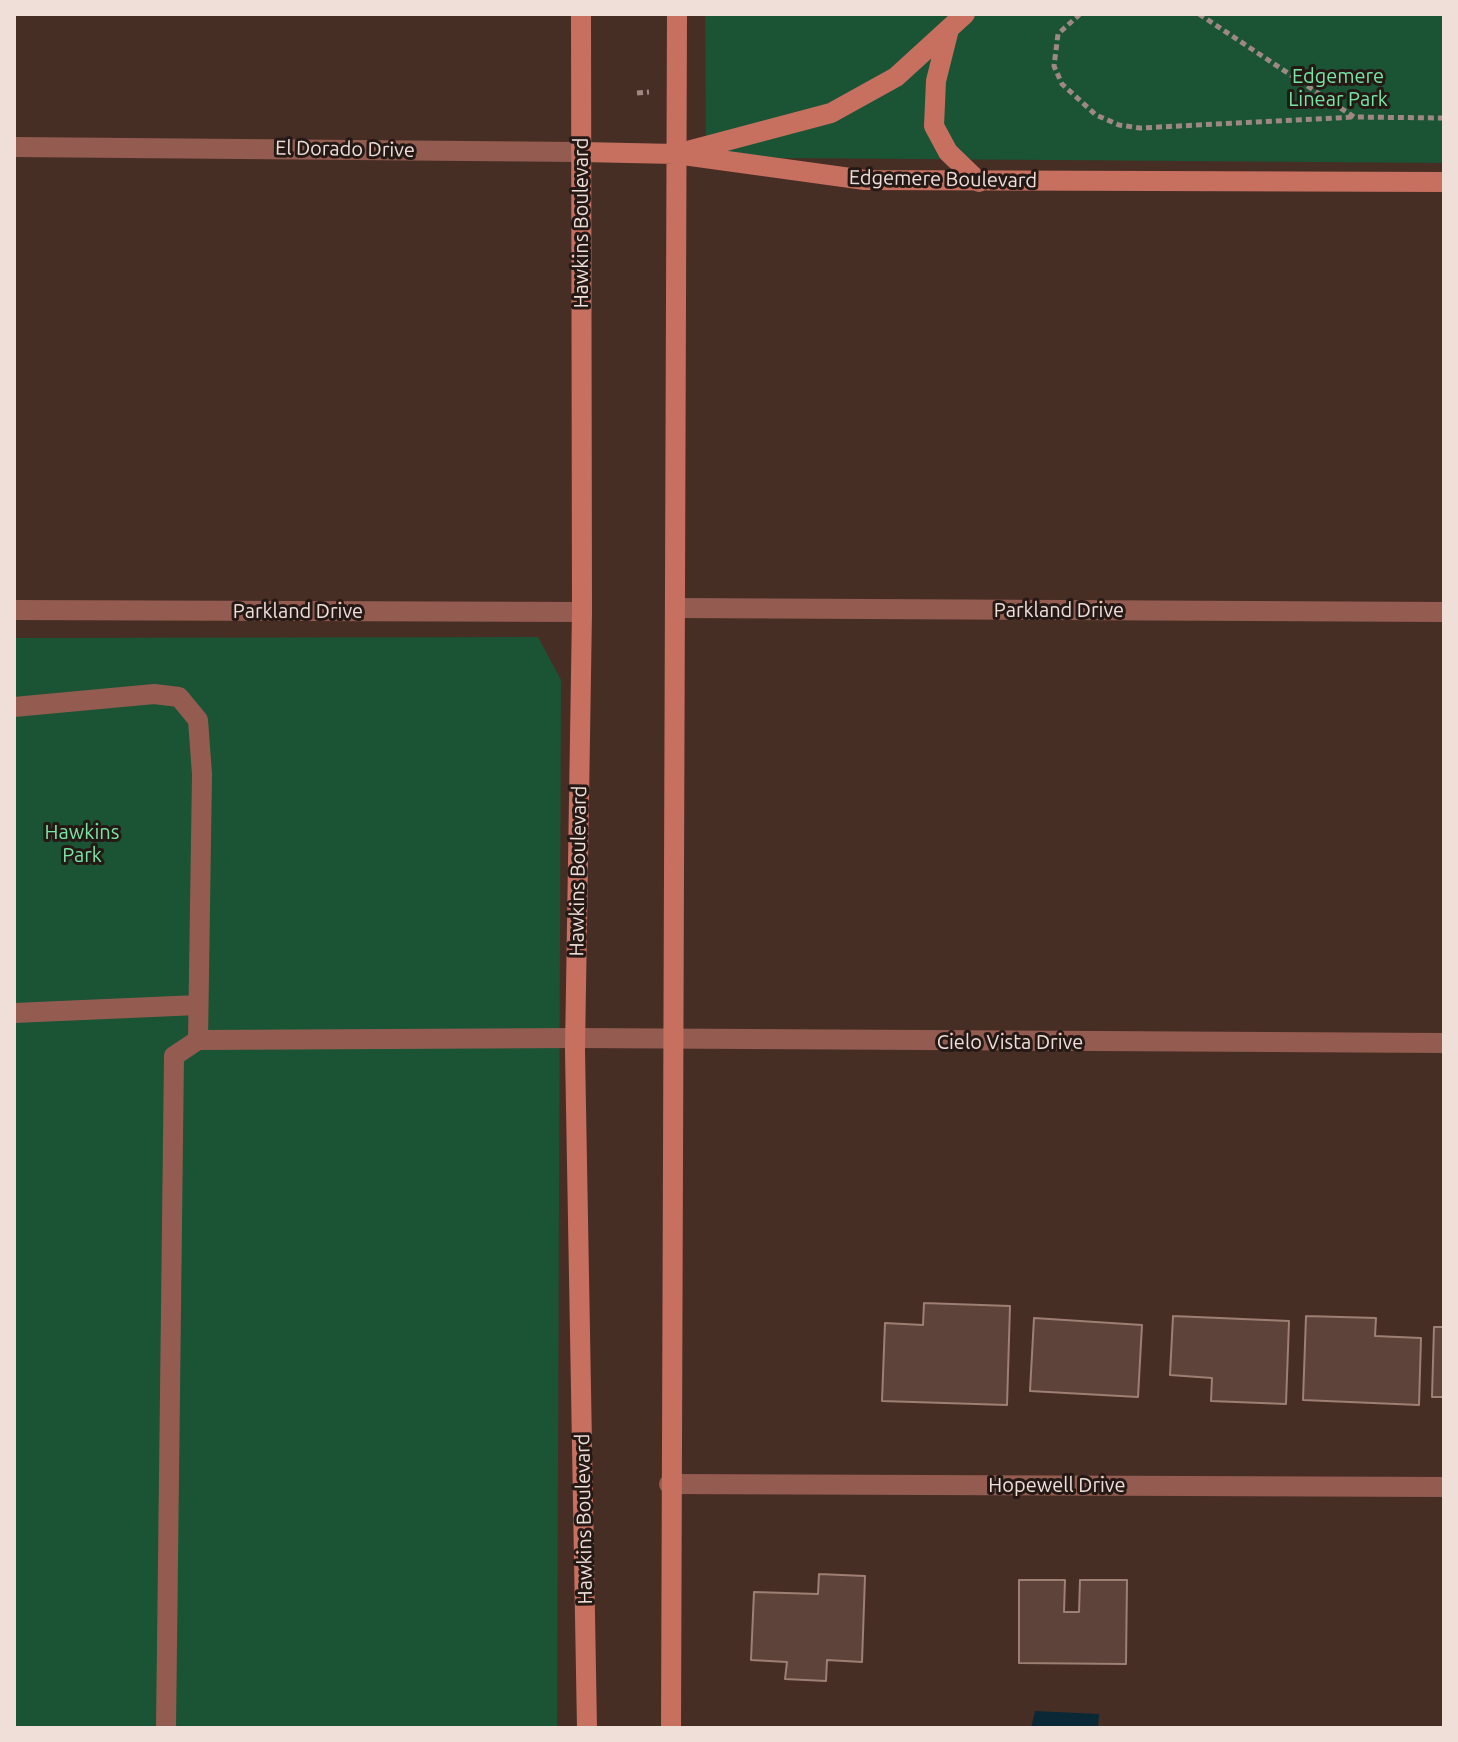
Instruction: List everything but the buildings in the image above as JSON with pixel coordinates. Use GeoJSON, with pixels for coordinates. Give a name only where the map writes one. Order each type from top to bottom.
{"type":"FeatureCollection","features":[{"type":"Feature","properties":{"kind":"main road","name":"Hawkins Boulevard"},"geometry":{"type":"LineString","coordinates":[[581,14],[582,612],[576,1038],[587,1728]]}},
{"type":"Feature","properties":{"kind":"main road"},"geometry":{"type":"LineString","coordinates":[[671,1728],[669,1484],[674,1040],[677,14]]}},
{"type":"Feature","properties":{"kind":"main road"},"geometry":{"type":"LineString","coordinates":[[676,154],[831,113],[896,77],[965,14]]}},
{"type":"Feature","properties":{"kind":"main road"},"geometry":{"type":"LineString","coordinates":[[949,29],[936,81],[934,126],[948,152],[979,182]]}},
{"type":"Feature","properties":{"kind":"main road","name":"El Dorado Drive"},"geometry":{"type":"LineString","coordinates":[[581,152],[676,154]]}},
{"type":"Feature","properties":{"kind":"main road","name":"Edgemere Boulevard"},"geometry":{"type":"LineString","coordinates":[[676,154],[865,180],[1444,182]]}},
{"type":"Feature","properties":{"kind":"street","name":"El Dorado Drive"},"geometry":{"type":"LineString","coordinates":[[14,147],[581,152]]}},
{"type":"Feature","properties":{"kind":"street","name":"Parkland Drive"},"geometry":{"type":"LineString","coordinates":[[675,608],[1444,612]]}},
{"type":"Feature","properties":{"kind":"street","name":"Parkland Drive"},"geometry":{"type":"LineString","coordinates":[[14,610],[582,612]]}},
{"type":"Feature","properties":{"kind":"street"},"geometry":{"type":"LineString","coordinates":[[14,707],[154,694],[179,697],[198,720],[202,774],[198,1040],[174,1056],[172,1085],[166,1728]]}},
{"type":"Feature","properties":{"kind":"street"},"geometry":{"type":"LineString","coordinates":[[14,1013],[198,1005]]}},
{"type":"Feature","properties":{"kind":"street","name":"Cielo Vista Drive"},"geometry":{"type":"LineString","coordinates":[[198,1040],[576,1038],[1444,1043]]}},
{"type":"Feature","properties":{"kind":"street","name":"Hopewell Drive"},"geometry":{"type":"LineString","coordinates":[[669,1484],[1444,1487]]}},
{"type":"Feature","properties":{"kind":"path"},"geometry":{"type":"LineString","coordinates":[[1080,14],[1058,34],[1054,66],[1062,84],[1096,115],[1119,125],[1140,128],[1354,117],[1444,118]]}},
{"type":"Feature","properties":{"kind":"path"},"geometry":{"type":"LineString","coordinates":[[1199,14],[1354,117]]}},
{"type":"Feature","properties":{"kind":"path"},"geometry":{"type":"LineString","coordinates":[[637,93],[649,92]]}},
{"type":"Feature","properties":{"kind":"green space","name":"Edgemere Linear Park"},"geometry":{"type":"Polygon","coordinates":[[[705,14],[1444,14],[1444,163],[781,158],[706,153],[705,14]]]}},
{"type":"Feature","properties":{"kind":"green space","name":"Hawkins Park"},"geometry":{"type":"Polygon","coordinates":[[[538,637],[561,680],[557,1728],[14,1728],[14,638],[538,637]]]}},
{"type":"Feature","properties":{"kind":"water"},"geometry":{"type":"Polygon","coordinates":[[[1035,1711],[1099,1714],[1098,1728],[1031,1728],[1035,1711]]]}}]}
